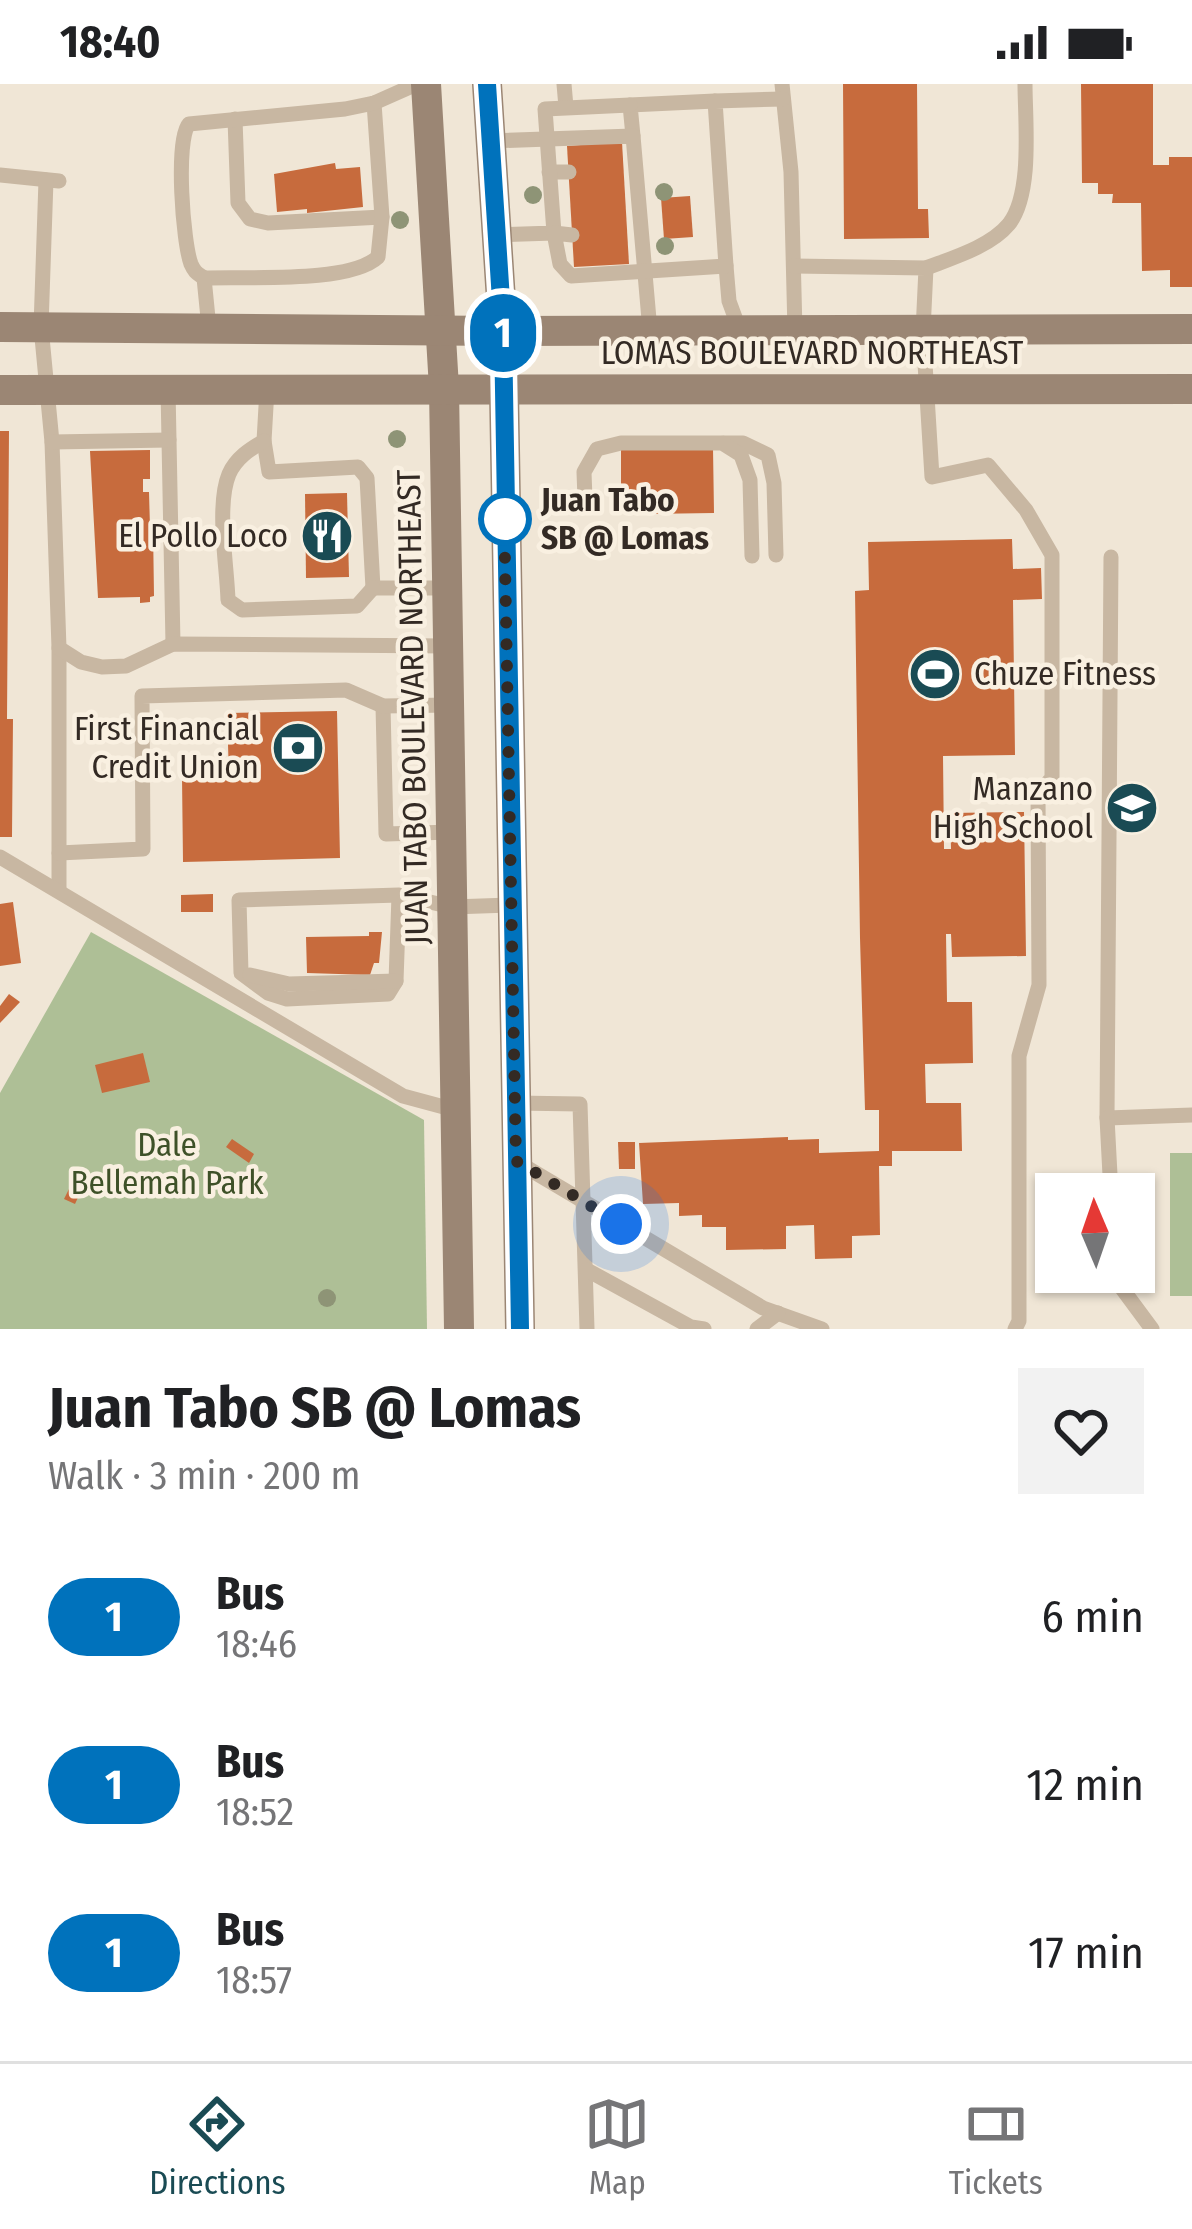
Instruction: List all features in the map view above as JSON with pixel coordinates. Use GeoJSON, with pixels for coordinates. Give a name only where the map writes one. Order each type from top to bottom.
{"type":"FeatureCollection","features":[{"type":"Feature","properties":{"kind":"main road","name":"JUAN TABO BOULEVARD NORTHEAST"},"geometry":{"type":"LineString","coordinates":[[421,84],[444,388],[459,1329]]}},
{"type":"Feature","properties":{"kind":"main road"},"geometry":{"type":"LineString","coordinates":[[488,84],[503,331],[520,1329]]}},
{"type":"Feature","properties":{"kind":"main road","name":"LOMAS BOULEVARD NORTHEAST"},"geometry":{"type":"LineString","coordinates":[[0,327],[923,332],[1192,328]]}},
{"type":"Feature","properties":{"kind":"main road","name":"LOMAS BOULEVARD NORTHEAST"},"geometry":{"type":"LineString","coordinates":[[0,390],[1192,389]]}},
{"type":"Feature","properties":{"kind":"lane"},"geometry":{"type":"LineString","coordinates":[[208,328],[204,278],[192,265],[188,246],[182,132],[189,124],[374,103],[421,84]]}},
{"type":"Feature","properties":{"kind":"lane"},"geometry":{"type":"LineString","coordinates":[[564,84],[566,107]]}},
{"type":"Feature","properties":{"kind":"lane"},"geometry":{"type":"LineString","coordinates":[[794,266],[926,268],[970,251],[1010,223],[1024,179],[1025,84]]}},
{"type":"Feature","properties":{"kind":"lane"},"geometry":{"type":"LineString","coordinates":[[726,266],[571,275],[560,264],[554,233],[545,109],[715,101],[782,92],[791,172],[795,331]]}},
{"type":"Feature","properties":{"kind":"lane"},"geometry":{"type":"LineString","coordinates":[[715,101],[729,301],[740,331]]}},
{"type":"Feature","properties":{"kind":"lane"},"geometry":{"type":"LineString","coordinates":[[204,278],[342,272],[370,264],[378,256],[382,217],[374,103]]}},
{"type":"Feature","properties":{"kind":"lane"},"geometry":{"type":"LineString","coordinates":[[630,105],[635,232],[646,273],[650,331]]}},
{"type":"Feature","properties":{"kind":"lane"},"geometry":{"type":"LineString","coordinates":[[235,119],[238,202],[250,218],[268,223],[382,217]]}},
{"type":"Feature","properties":{"kind":"lane"},"geometry":{"type":"LineString","coordinates":[[490,141],[633,136]]}},
{"type":"Feature","properties":{"kind":"lane"},"geometry":{"type":"LineString","coordinates":[[549,172],[568,172]]}},
{"type":"Feature","properties":{"kind":"lane"},"geometry":{"type":"LineString","coordinates":[[0,175],[52,181],[41,327],[52,442],[59,648],[58,891]]}},
{"type":"Feature","properties":{"kind":"lane"},"geometry":{"type":"LineString","coordinates":[[497,235],[572,235]]}},
{"type":"Feature","properties":{"kind":"lane"},"geometry":{"type":"LineString","coordinates":[[926,268],[923,332],[932,477],[988,465],[1026,510],[1052,555],[1052,778],[1038,793],[1039,985],[1019,1056],[1019,1321],[1015,1329]]}},
{"type":"Feature","properties":{"kind":"lane"},"geometry":{"type":"LineString","coordinates":[[168,389],[173,644]]}},
{"type":"Feature","properties":{"kind":"lane"},"geometry":{"type":"LineString","coordinates":[[264,441],[243,453],[228,476],[224,516],[228,600],[242,610],[357,606],[373,588],[367,478],[358,467],[269,472],[264,441],[267,389]]}},
{"type":"Feature","properties":{"kind":"lane"},"geometry":{"type":"LineString","coordinates":[[52,442],[169,440]]}},
{"type":"Feature","properties":{"kind":"lane"},"geometry":{"type":"LineString","coordinates":[[585,499],[584,472],[597,449],[621,443],[743,443],[768,455],[774,483],[776,555]]}},
{"type":"Feature","properties":{"kind":"lane"},"geometry":{"type":"LineString","coordinates":[[722,443],[741,455],[750,480],[752,556]]}},
{"type":"Feature","properties":{"kind":"lane"},"geometry":{"type":"LineString","coordinates":[[1110,1173],[1111,556]]}},
{"type":"Feature","properties":{"kind":"lane"},"geometry":{"type":"LineString","coordinates":[[373,588],[447,588]]}},
{"type":"Feature","properties":{"kind":"lane"},"geometry":{"type":"LineString","coordinates":[[59,648],[81,662],[125,666],[173,644],[448,646]]}},
{"type":"Feature","properties":{"kind":"lane"},"geometry":{"type":"LineString","coordinates":[[59,853],[143,849],[142,696],[346,690],[383,706],[449,706]]}},
{"type":"Feature","properties":{"kind":"lane"},"geometry":{"type":"LineString","coordinates":[[383,706],[386,834],[451,832]]}},
{"type":"Feature","properties":{"kind":"lane"},"geometry":{"type":"LineString","coordinates":[[0,857],[403,1096],[455,1110]]}},
{"type":"Feature","properties":{"kind":"lane"},"geometry":{"type":"LineString","coordinates":[[399,895],[396,981],[388,994],[287,999],[268,993],[241,973],[239,900],[399,895],[452,908],[512,904]]}},
{"type":"Feature","properties":{"kind":"lane"},"geometry":{"type":"LineString","coordinates":[[515,1103],[580,1104],[587,1329]]}},
{"type":"Feature","properties":{"kind":"lane"},"geometry":{"type":"LineString","coordinates":[[1107,1118],[1192,1114]]}},
{"type":"Feature","properties":{"kind":"lane"},"geometry":{"type":"LineString","coordinates":[[516,1161],[778,1313],[822,1329]]}},
{"type":"Feature","properties":{"kind":"lane"},"geometry":{"type":"LineString","coordinates":[[587,1270],[691,1327],[704,1329]]}},
{"type":"Feature","properties":{"kind":"lane"},"geometry":{"type":"LineString","coordinates":[[1125,1293],[1152,1329]]}},
{"type":"Feature","properties":{"kind":"lane"},"geometry":{"type":"LineString","coordinates":[[758,1329],[778,1313]]}},
{"type":"Feature","properties":{"kind":"green space","name":"Dale Bellemah Park"},"geometry":{"type":"Polygon","coordinates":[[[91,932],[424,1120],[427,1329],[0,1329],[0,1093],[91,932]]]}},
{"type":"Feature","properties":{"kind":"green space"},"geometry":{"type":"Polygon","coordinates":[[[1170,1153],[1192,1153],[1192,1296],[1170,1296],[1170,1153]]]}},
{"type":"Feature","properties":{"kind":"building"},"geometry":{"type":"Polygon","coordinates":[[[843,84],[917,84],[918,209],[928,209],[929,238],[844,239],[843,84]]]}},
{"type":"Feature","properties":{"kind":"building"},"geometry":{"type":"Polygon","coordinates":[[[1081,84],[1153,84],[1153,165],[1169,165],[1169,157],[1192,157],[1192,287],[1170,287],[1170,270],[1142,271],[1141,203],[1112,203],[1113,194],[1098,194],[1098,183],[1082,183],[1081,84]]]}},
{"type":"Feature","properties":{"kind":"building"},"geometry":{"type":"Polygon","coordinates":[[[622,142],[629,264],[574,267],[567,146],[622,142]]]}},
{"type":"Feature","properties":{"kind":"building"},"geometry":{"type":"Polygon","coordinates":[[[335,163],[336,169],[360,167],[363,207],[277,212],[274,174],[335,163]]]}},
{"type":"Feature","properties":{"kind":"building"},"geometry":{"type":"Polygon","coordinates":[[[690,196],[693,237],[664,239],[661,198],[690,196]]]}},
{"type":"Feature","properties":{"kind":"building"},"geometry":{"type":"Polygon","coordinates":[[[0,431],[9,431],[7,719],[13,719],[12,837],[0,837],[0,431]]]}},
{"type":"Feature","properties":{"kind":"building"},"geometry":{"type":"Polygon","coordinates":[[[713,448],[714,513],[647,514],[647,506],[621,506],[621,449],[713,448]]]}},
{"type":"Feature","properties":{"kind":"building"},"geometry":{"type":"Polygon","coordinates":[[[150,450],[150,479],[143,479],[143,492],[149,492],[153,527],[154,596],[140,603],[140,597],[98,598],[90,451],[150,450]]]}},
{"type":"Feature","properties":{"kind":"building","name":"El Pollo Loco"},"geometry":{"type":"Polygon","coordinates":[[[347,493],[349,577],[306,578],[305,494],[347,493]]]}},
{"type":"Feature","properties":{"kind":"building"},"geometry":{"type":"Polygon","coordinates":[[[1012,539],[1013,569],[1041,568],[1042,599],[1013,600],[1015,755],[943,756],[944,849],[951,849],[950,813],[1024,812],[1026,956],[952,957],[951,934],[946,934],[947,1002],[972,1002],[973,1063],[925,1064],[926,1103],[961,1103],[962,1151],[892,1151],[892,1166],[879,1166],[880,1235],[852,1236],[852,1258],[815,1259],[814,1225],[786,1226],[786,1249],[726,1250],[726,1227],[702,1227],[702,1215],[679,1216],[679,1203],[643,1204],[639,1143],[788,1137],[819,1139],[819,1153],[879,1151],[879,1110],[865,1110],[860,938],[855,591],[869,590],[868,542],[1012,539]]]}},
{"type":"Feature","properties":{"kind":"building"},"geometry":{"type":"Polygon","coordinates":[[[337,711],[340,858],[183,862],[182,777],[229,776],[227,713],[337,711]]]}},
{"type":"Feature","properties":{"kind":"building"},"geometry":{"type":"Polygon","coordinates":[[[213,894],[213,912],[181,912],[181,895],[213,894]]]}},
{"type":"Feature","properties":{"kind":"building"},"geometry":{"type":"Polygon","coordinates":[[[13,902],[21,963],[0,966],[0,904],[13,902]]]}},
{"type":"Feature","properties":{"kind":"building"},"geometry":{"type":"Polygon","coordinates":[[[369,932],[382,932],[379,963],[374,963],[370,975],[307,973],[306,937],[369,936],[369,932]]]}},
{"type":"Feature","properties":{"kind":"building"},"geometry":{"type":"Polygon","coordinates":[[[9,994],[20,1002],[0,1023],[0,1006],[9,994]]]}},
{"type":"Feature","properties":{"kind":"building"},"geometry":{"type":"Polygon","coordinates":[[[143,1053],[150,1082],[102,1093],[95,1065],[143,1053]]]}},
{"type":"Feature","properties":{"kind":"building"},"geometry":{"type":"Polygon","coordinates":[[[232,1139],[254,1154],[249,1163],[226,1147],[232,1139]]]}},
{"type":"Feature","properties":{"kind":"building"},"geometry":{"type":"Polygon","coordinates":[[[618,1142],[635,1142],[635,1169],[619,1169],[618,1142]]]}},
{"type":"Feature","properties":{"kind":"building"},"geometry":{"type":"Polygon","coordinates":[[[76,1175],[86,1180],[75,1204],[64,1199],[76,1175]]]}},
{"type":"Feature","properties":{"kind":"bus line","name":"1"},"geometry":{"type":"LineString","coordinates":[[487,84],[503,331],[520,1329]]}},
{"type":"Feature","properties":{"kind":"place","name":"Juan Tabo SB @ Lomas"},"geometry":{"type":"Point","coordinates":[505,519]}},
{"type":"Feature","properties":{"kind":"place","name":"El Pollo Loco"},"geometry":{"type":"Point","coordinates":[327,536]}},
{"type":"Feature","properties":{"kind":"place","name":"Chuze Fitness"},"geometry":{"type":"Point","coordinates":[935,674]}},
{"type":"Feature","properties":{"kind":"place","name":"First Financial Credit Union"},"geometry":{"type":"Point","coordinates":[298,748]}},
{"type":"Feature","properties":{"kind":"place","name":"Manzano High School"},"geometry":{"type":"Point","coordinates":[1132,808]}},
{"type":"Feature","properties":{"kind":"route"},"geometry":{"type":"LineString","coordinates":[[505,519],[504,506],[516,1161],[621,1224]]}}]}
